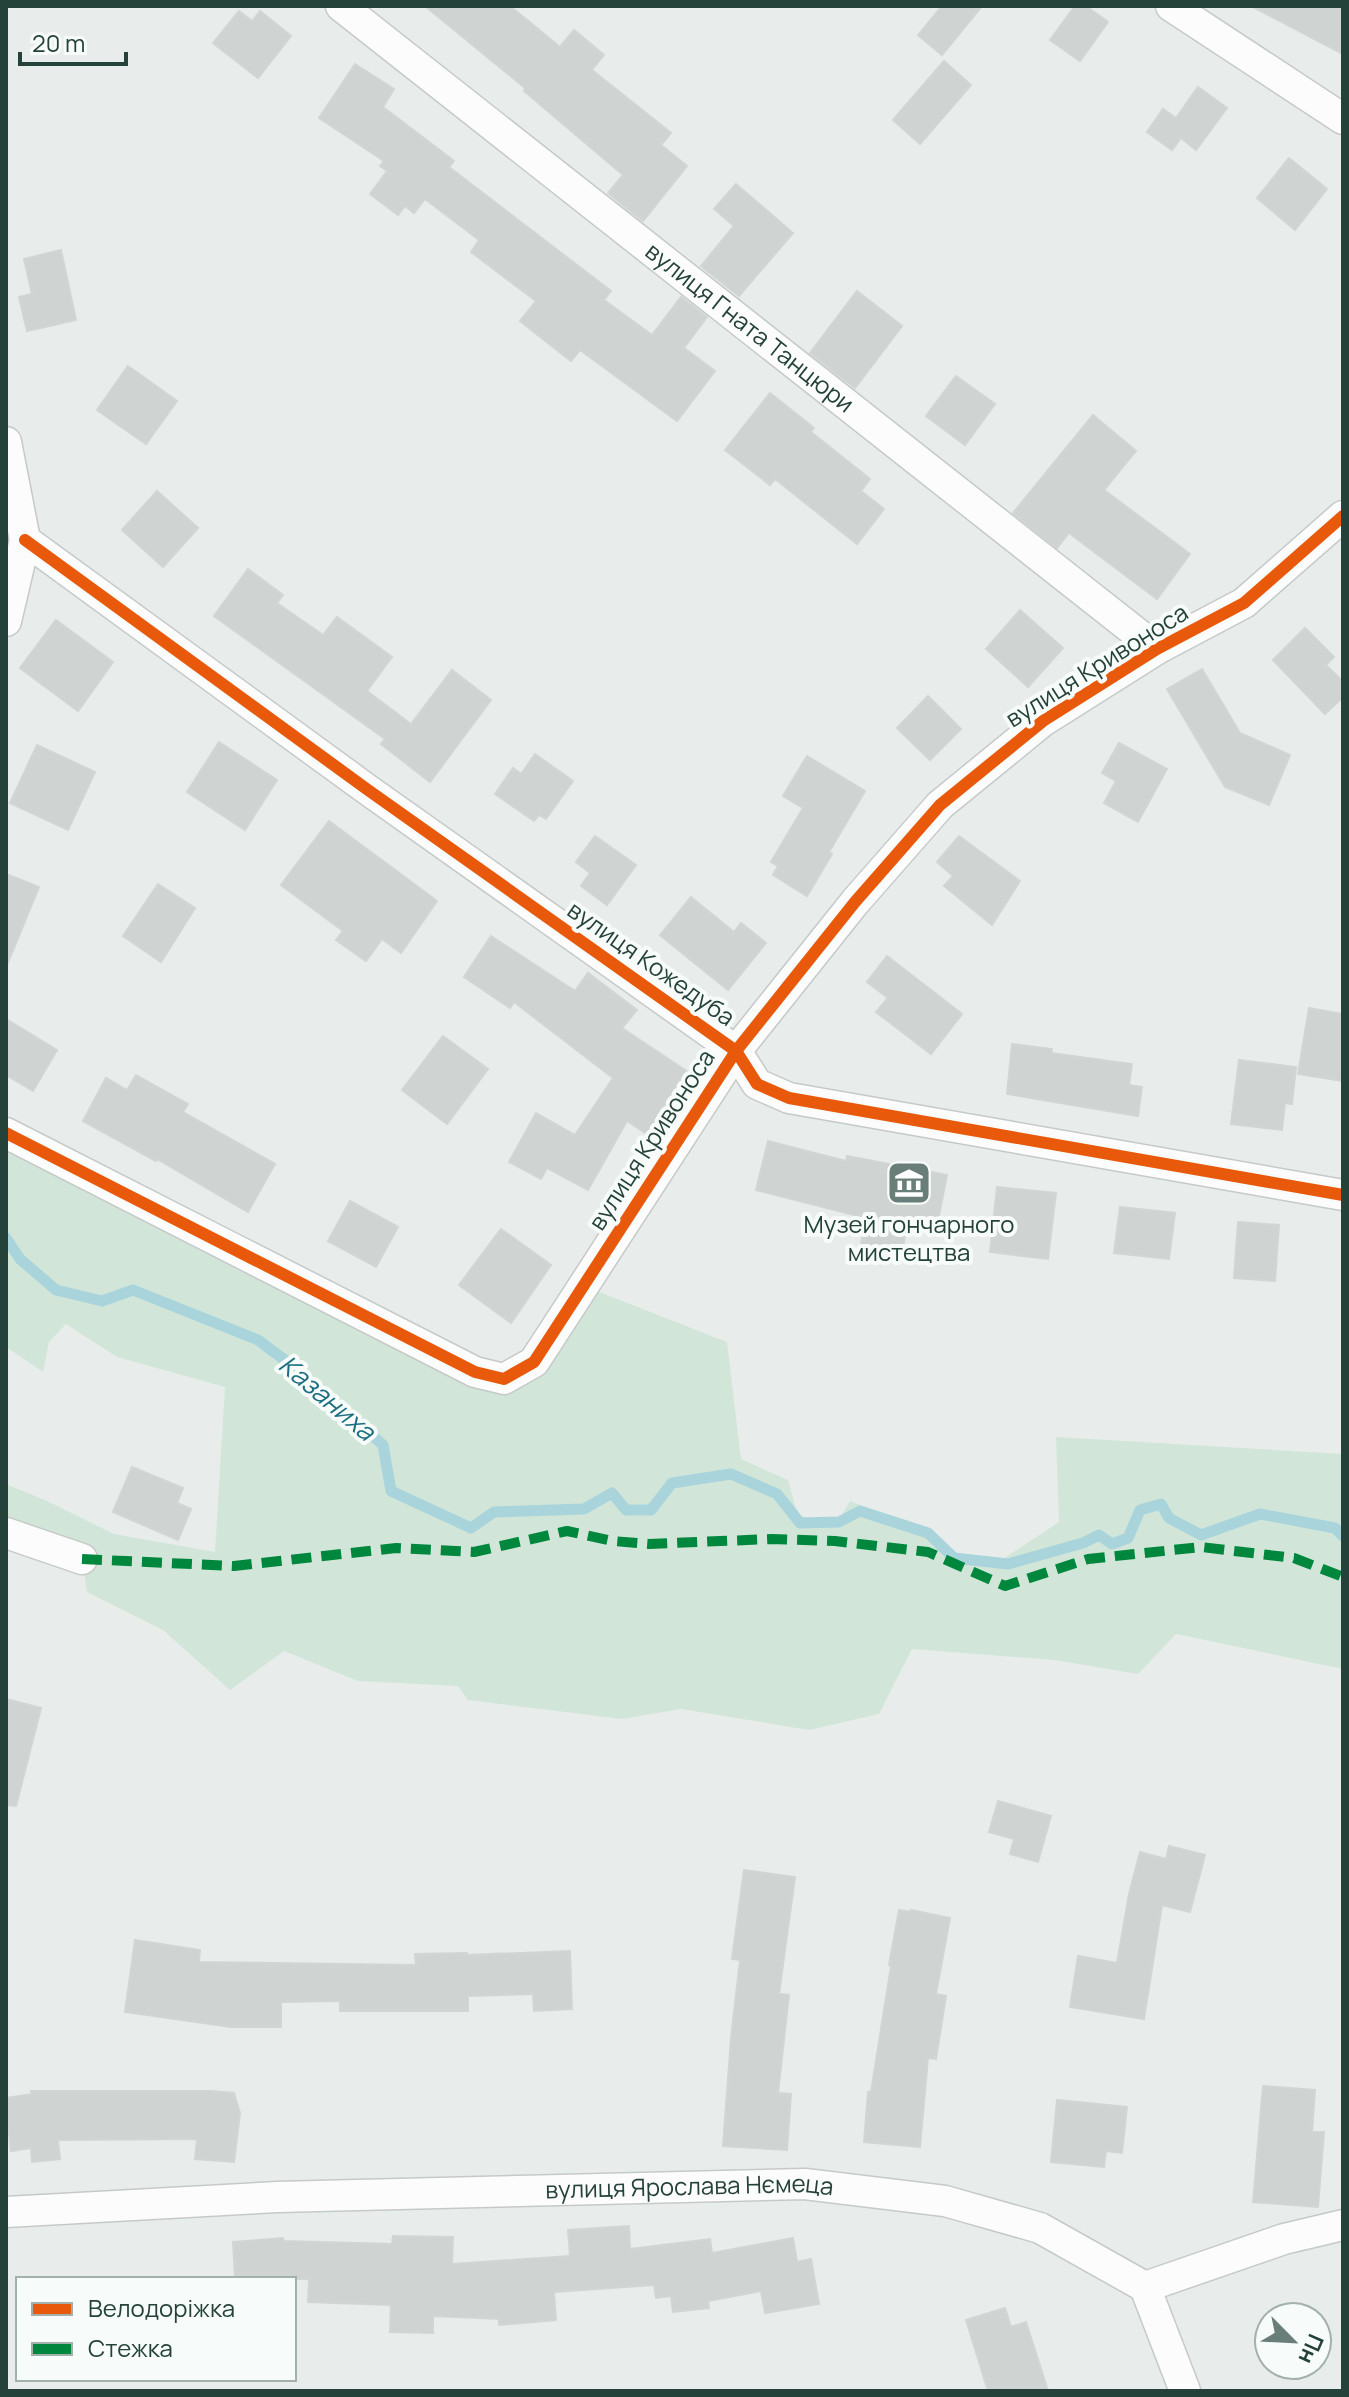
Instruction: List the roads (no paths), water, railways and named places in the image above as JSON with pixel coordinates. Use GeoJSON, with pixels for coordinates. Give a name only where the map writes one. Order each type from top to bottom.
{"type":"FeatureCollection","features":[{"type":"Feature","properties":{"kind":"street","name":"вулиця Гната Танцюри"},"geometry":{"type":"LineString","coordinates":[[341,6],[1157,649]]}},
{"type":"Feature","properties":{"kind":"street"},"geometry":{"type":"LineString","coordinates":[[1171,6],[1343,119]]}},
{"type":"Feature","properties":{"kind":"street"},"geometry":{"type":"LineString","coordinates":[[6,442],[25,540],[6,621]]}},
{"type":"Feature","properties":{"kind":"street","name":"вулиця Кривоноса"},"geometry":{"type":"LineString","coordinates":[[6,1133],[475,1372],[504,1379],[534,1362],[736,1051],[855,902],[940,805],[1043,721],[1157,649],[1244,603],[1343,516]]}},
{"type":"Feature","properties":{"kind":"street","name":"вулиця Кожедуба"},"geometry":{"type":"LineString","coordinates":[[25,540],[368,790],[736,1051],[757,1084],[789,1098],[1343,1195]]}},
{"type":"Feature","properties":{"kind":"street"},"geometry":{"type":"LineString","coordinates":[[6,1533],[82,1559]]}},
{"type":"Feature","properties":{"kind":"street","name":"вулиця Ярослава Нємеца"},"geometry":{"type":"LineString","coordinates":[[6,2212],[277,2197],[805,2184],[945,2201],[1040,2228],[1145,2287]]}},
{"type":"Feature","properties":{"kind":"street"},"geometry":{"type":"LineString","coordinates":[[1185,2391],[1145,2287],[1284,2239],[1343,2225]]}},
{"type":"Feature","properties":{"kind":"waterway","name":"Казаниха"},"geometry":{"type":"LineString","coordinates":[[6,1238],[20,1259],[56,1290],[102,1301],[133,1290],[258,1340],[298,1370],[383,1445],[391,1491],[471,1528],[494,1512],[584,1509],[612,1493],[626,1510],[651,1510],[672,1483],[731,1474],[777,1494],[800,1523],[839,1522],[860,1511],[928,1533],[954,1558],[1008,1564],[1083,1543],[1099,1535],[1112,1544],[1128,1538],[1140,1510],[1161,1504],[1169,1518],[1201,1535],[1260,1514],[1335,1528],[1343,1536]]}},
{"type":"Feature","properties":{"kind":"place","name":"Музей гончарного мистецтва"},"geometry":{"type":"Point","coordinates":[909,1183]}}]}
